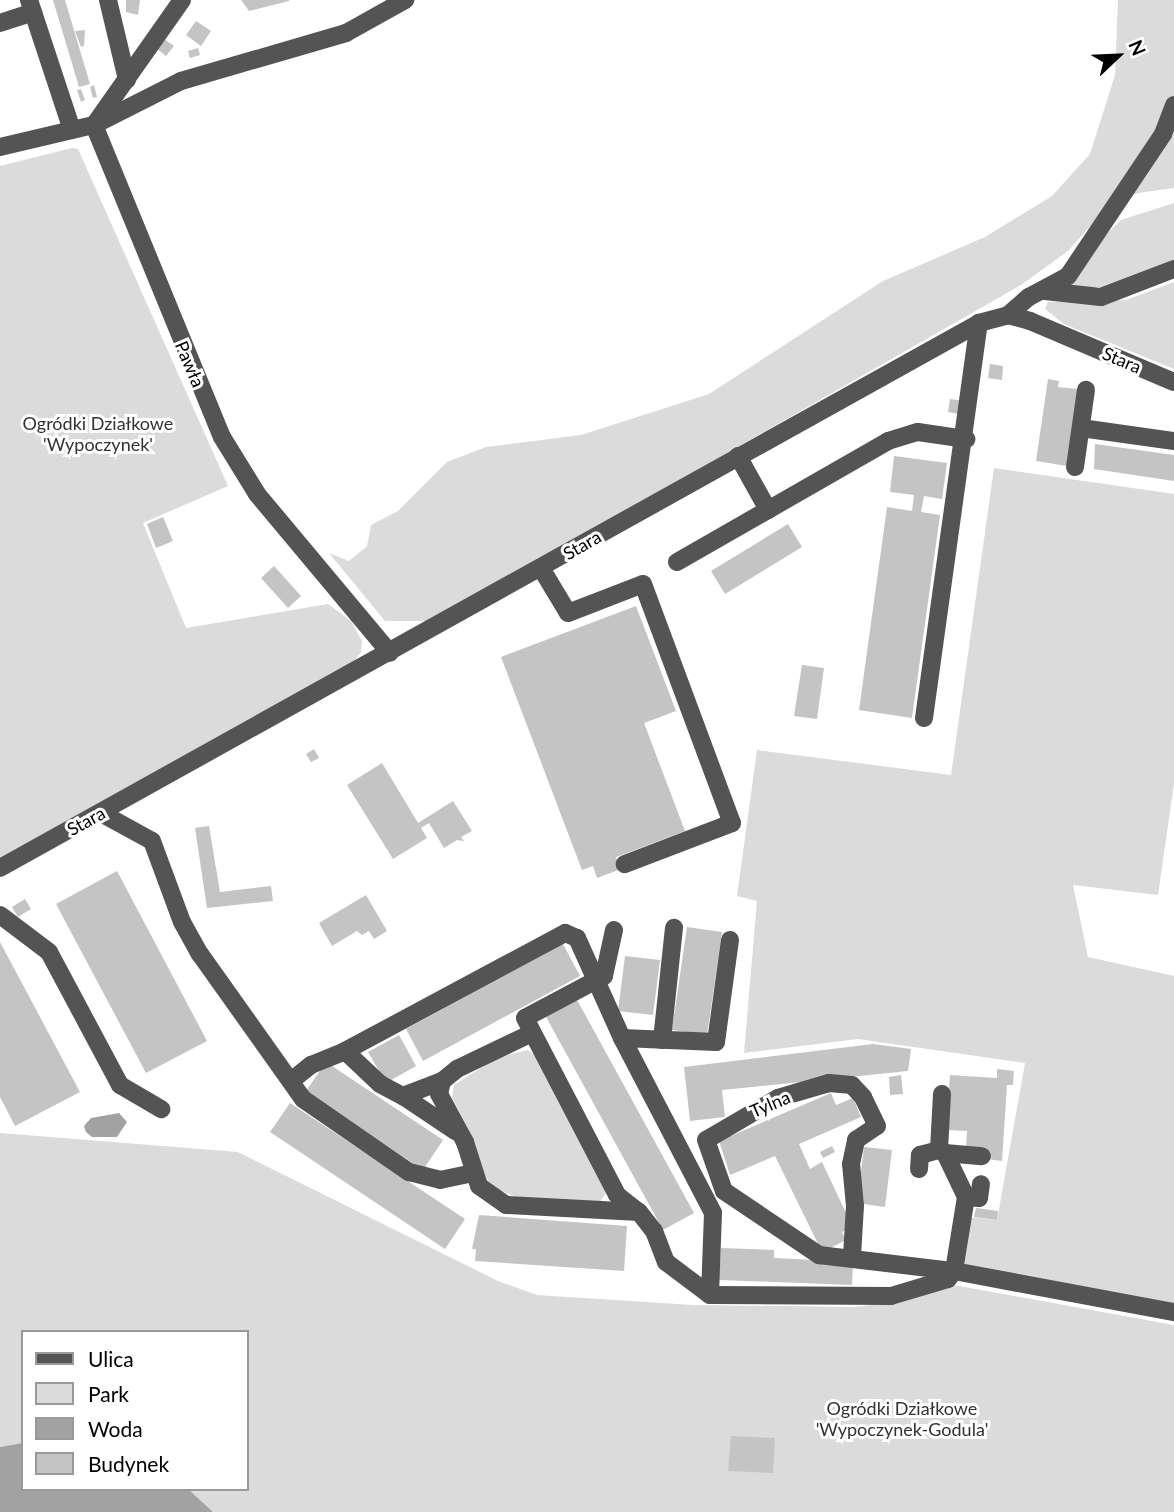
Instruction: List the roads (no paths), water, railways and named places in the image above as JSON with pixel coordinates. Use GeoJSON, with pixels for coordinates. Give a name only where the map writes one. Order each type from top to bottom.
{"type":"FeatureCollection","features":[{"type":"Feature","properties":{"kind":"street"},"geometry":{"type":"LineString","coordinates":[[108,0],[127,80]]}},
{"type":"Feature","properties":{"kind":"street"},"geometry":{"type":"LineString","coordinates":[[94,125],[182,0]]}},
{"type":"Feature","properties":{"kind":"street"},"geometry":{"type":"LineString","coordinates":[[0,147],[94,125],[181,81],[346,33],[405,0]]}},
{"type":"Feature","properties":{"kind":"street"},"geometry":{"type":"LineString","coordinates":[[0,23],[31,6],[72,130]]}},
{"type":"Feature","properties":{"kind":"street"},"geometry":{"type":"LineString","coordinates":[[1008,315],[1068,276],[1121,202],[1163,134],[1174,105]]}},
{"type":"Feature","properties":{"kind":"street","name":"Pawła"},"geometry":{"type":"LineString","coordinates":[[94,125],[222,437],[257,495],[390,653]]}},
{"type":"Feature","properties":{"kind":"street"},"geometry":{"type":"LineString","coordinates":[[1045,290],[1101,297],[1174,269]]}},
{"type":"Feature","properties":{"kind":"street","name":"Stara"},"geometry":{"type":"LineString","coordinates":[[0,868],[979,323],[1008,315],[1174,382]]}},
{"type":"Feature","properties":{"kind":"street"},"geometry":{"type":"LineString","coordinates":[[924,718],[966,439],[979,323]]}},
{"type":"Feature","properties":{"kind":"street"},"geometry":{"type":"LineString","coordinates":[[1076,467],[1086,390]]}},
{"type":"Feature","properties":{"kind":"street"},"geometry":{"type":"LineString","coordinates":[[1081,428],[1174,441]]}},
{"type":"Feature","properties":{"kind":"street"},"geometry":{"type":"LineString","coordinates":[[677,562],[888,441],[918,432],[966,439]]}},
{"type":"Feature","properties":{"kind":"street"},"geometry":{"type":"LineString","coordinates":[[738,456],[768,510]]}},
{"type":"Feature","properties":{"kind":"street"},"geometry":{"type":"LineString","coordinates":[[541,568],[568,613],[643,584],[732,823],[625,864]]}},
{"type":"Feature","properties":{"kind":"street"},"geometry":{"type":"LineString","coordinates":[[101,813],[152,841],[182,922],[200,954],[303,1099],[409,1172],[440,1180],[474,1173]]}},
{"type":"Feature","properties":{"kind":"street"},"geometry":{"type":"LineString","coordinates":[[0,915],[49,952],[120,1085],[161,1109]]}},
{"type":"Feature","properties":{"kind":"street"},"geometry":{"type":"LineString","coordinates":[[662,1040],[674,928]]}},
{"type":"Feature","properties":{"kind":"street"},"geometry":{"type":"LineString","coordinates":[[614,930],[608,967],[597,981],[531,1012],[525,1018],[617,1195],[639,1212],[666,1262],[710,1295],[891,1296],[948,1279],[954,1271],[966,1197],[942,1151],[942,1094]]}},
{"type":"Feature","properties":{"kind":"street"},"geometry":{"type":"LineString","coordinates":[[291,1081],[312,1065],[345,1052],[565,933],[577,938],[622,1038],[713,1213],[710,1295]]}},
{"type":"Feature","properties":{"kind":"street"},"geometry":{"type":"LineString","coordinates":[[622,1038],[716,1042],[730,940]]}},
{"type":"Feature","properties":{"kind":"street"},"geometry":{"type":"LineString","coordinates":[[402,1096],[442,1081],[457,1069],[532,1033]]}},
{"type":"Feature","properties":{"kind":"street"},"geometry":{"type":"LineString","coordinates":[[345,1052],[380,1084],[461,1136]]}},
{"type":"Feature","properties":{"kind":"street"},"geometry":{"type":"LineString","coordinates":[[442,1081],[439,1094],[461,1136],[478,1186],[506,1205],[639,1212]]}},
{"type":"Feature","properties":{"kind":"street","name":"Tylna"},"geometry":{"type":"LineString","coordinates":[[852,1256],[855,1206],[850,1164],[856,1140],[877,1126],[863,1097],[852,1086],[828,1083],[778,1098],[706,1140],[724,1191],[819,1255],[852,1256],[954,1271],[1174,1311]]}},
{"type":"Feature","properties":{"kind":"street"},"geometry":{"type":"LineString","coordinates":[[919,1169],[920,1155],[942,1151],[982,1156]]}},
{"type":"Feature","properties":{"kind":"street"},"geometry":{"type":"LineString","coordinates":[[966,1197],[979,1198],[981,1184]]}},
{"type":"Feature","properties":{"kind":"water"},"geometry":{"type":"Polygon","coordinates":[[[119,1113],[127,1122],[117,1137],[92,1137],[86,1132],[84,1126],[91,1118],[119,1113]]]}},
{"type":"Feature","properties":{"kind":"water"},"geometry":{"type":"Polygon","coordinates":[[[21,1443],[21,1491],[190,1491],[213,1512],[0,1512],[0,1447],[21,1443]]]}},
{"type":"Feature","properties":{"kind":"park label","name":"Ogródki Działkowe 'Wypoczynek'"},"geometry":{"type":"Point","coordinates":[98,434]}},
{"type":"Feature","properties":{"kind":"park label","name":"Ogródki Działkowe 'Wypoczynek-Godula'"},"geometry":{"type":"Point","coordinates":[902,1419]}}]}
